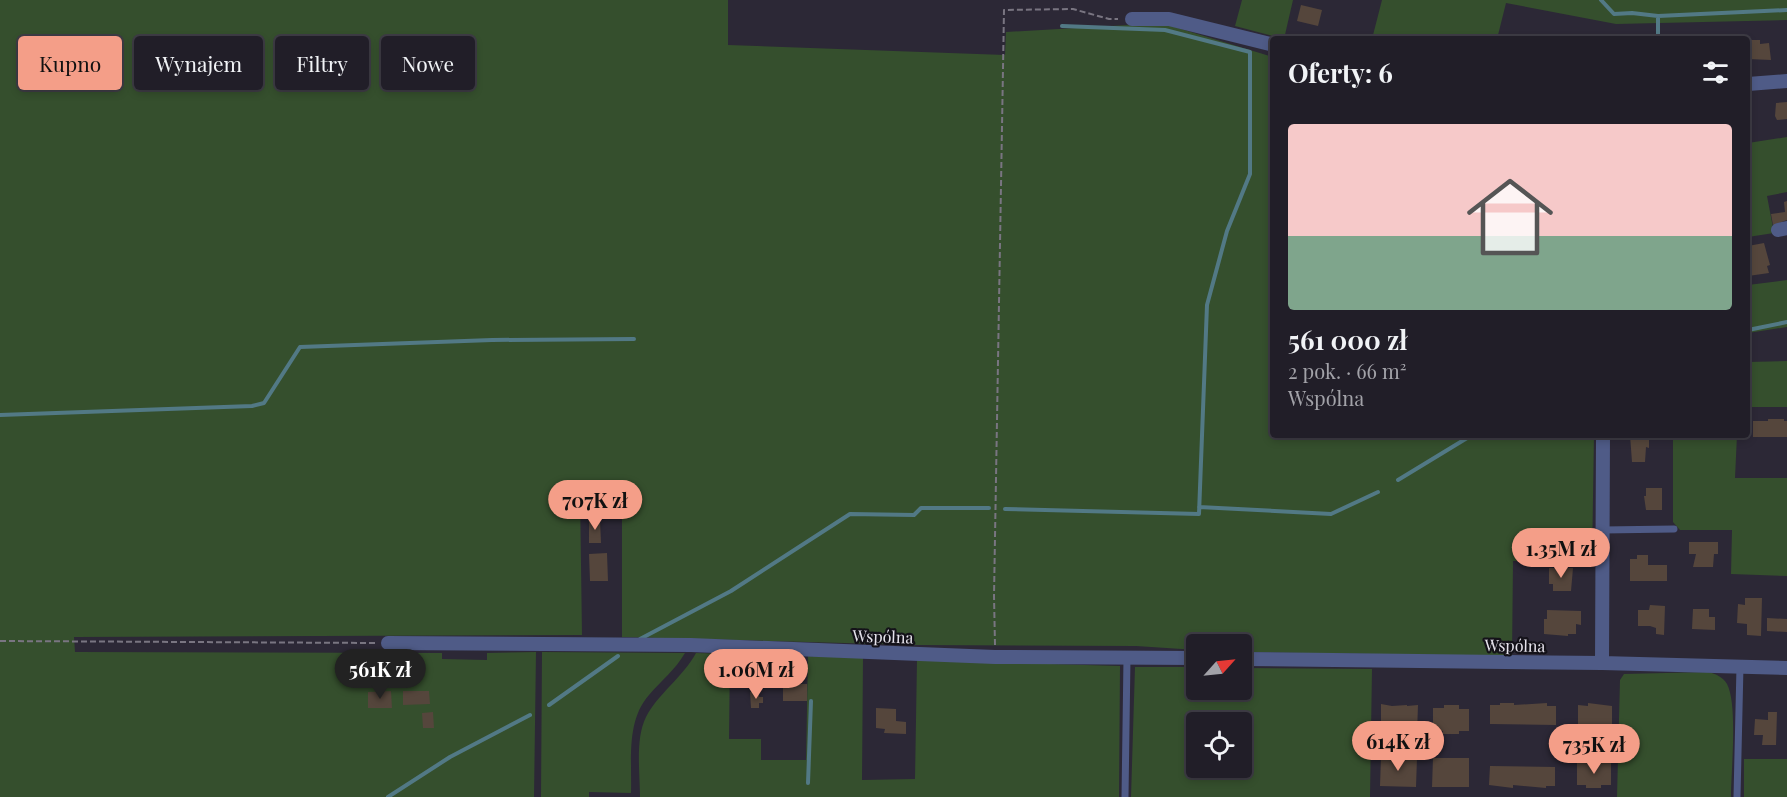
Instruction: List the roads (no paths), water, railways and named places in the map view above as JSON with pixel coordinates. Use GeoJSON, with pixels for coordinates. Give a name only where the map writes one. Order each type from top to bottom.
{"type":"FeatureCollection","features":[{"type":"Feature","properties":{"kind":"street"},"geometry":{"type":"LineString","coordinates":[[1132,19],[1169,19],[1270,44]]}},
{"type":"Feature","properties":{"kind":"street"},"geometry":{"type":"LineString","coordinates":[[1750,84],[1787,81]]}},
{"type":"Feature","properties":{"kind":"street"},"geometry":{"type":"LineString","coordinates":[[1602,663],[1603,438]]}},
{"type":"Feature","properties":{"kind":"street","name":"Wspólna"},"geometry":{"type":"LineString","coordinates":[[388,643],[691,645],[995,657],[1186,658]]}},
{"type":"Feature","properties":{"kind":"street","name":"Wspólna"},"geometry":{"type":"LineString","coordinates":[[1252,659],[1602,663],[1787,668]]}},
{"type":"Feature","properties":{"kind":"lane"},"geometry":{"type":"LineString","coordinates":[[1603,530],[1674,529]]}},
{"type":"Feature","properties":{"kind":"lane"},"geometry":{"type":"LineString","coordinates":[[1125,797],[1127,657]]}},
{"type":"Feature","properties":{"kind":"lane"},"geometry":{"type":"LineString","coordinates":[[1737,797],[1740,666]]}},
{"type":"Feature","properties":{"kind":"waterway"},"geometry":{"type":"LineString","coordinates":[[1601,0],[1614,14],[1632,13],[1658,16],[1787,10]]}},
{"type":"Feature","properties":{"kind":"waterway"},"geometry":{"type":"LineString","coordinates":[[1658,16],[1658,36]]}},
{"type":"Feature","properties":{"kind":"waterway"},"geometry":{"type":"LineString","coordinates":[[1005,509],[1199,514],[1207,305],[1227,231],[1250,174],[1250,52],[1165,30],[1062,26]]}},
{"type":"Feature","properties":{"kind":"waterway"},"geometry":{"type":"LineString","coordinates":[[1750,330],[1787,322]]}},
{"type":"Feature","properties":{"kind":"waterway"},"geometry":{"type":"LineString","coordinates":[[0,415],[252,406],[264,403],[300,347],[492,340],[634,339]]}},
{"type":"Feature","properties":{"kind":"waterway"},"geometry":{"type":"LineString","coordinates":[[1398,480],[1467,438]]}},
{"type":"Feature","properties":{"kind":"waterway"},"geometry":{"type":"LineString","coordinates":[[1199,507],[1331,514],[1378,492]]}},
{"type":"Feature","properties":{"kind":"waterway"},"geometry":{"type":"LineString","coordinates":[[640,639],[731,591],[850,514],[914,515],[921,508],[989,508]]}},
{"type":"Feature","properties":{"kind":"waterway"},"geometry":{"type":"LineString","coordinates":[[549,705],[618,656]]}},
{"type":"Feature","properties":{"kind":"waterway"},"geometry":{"type":"LineString","coordinates":[[808,783],[811,701]]}},
{"type":"Feature","properties":{"kind":"waterway"},"geometry":{"type":"LineString","coordinates":[[388,797],[450,757],[530,715]]}}]}
